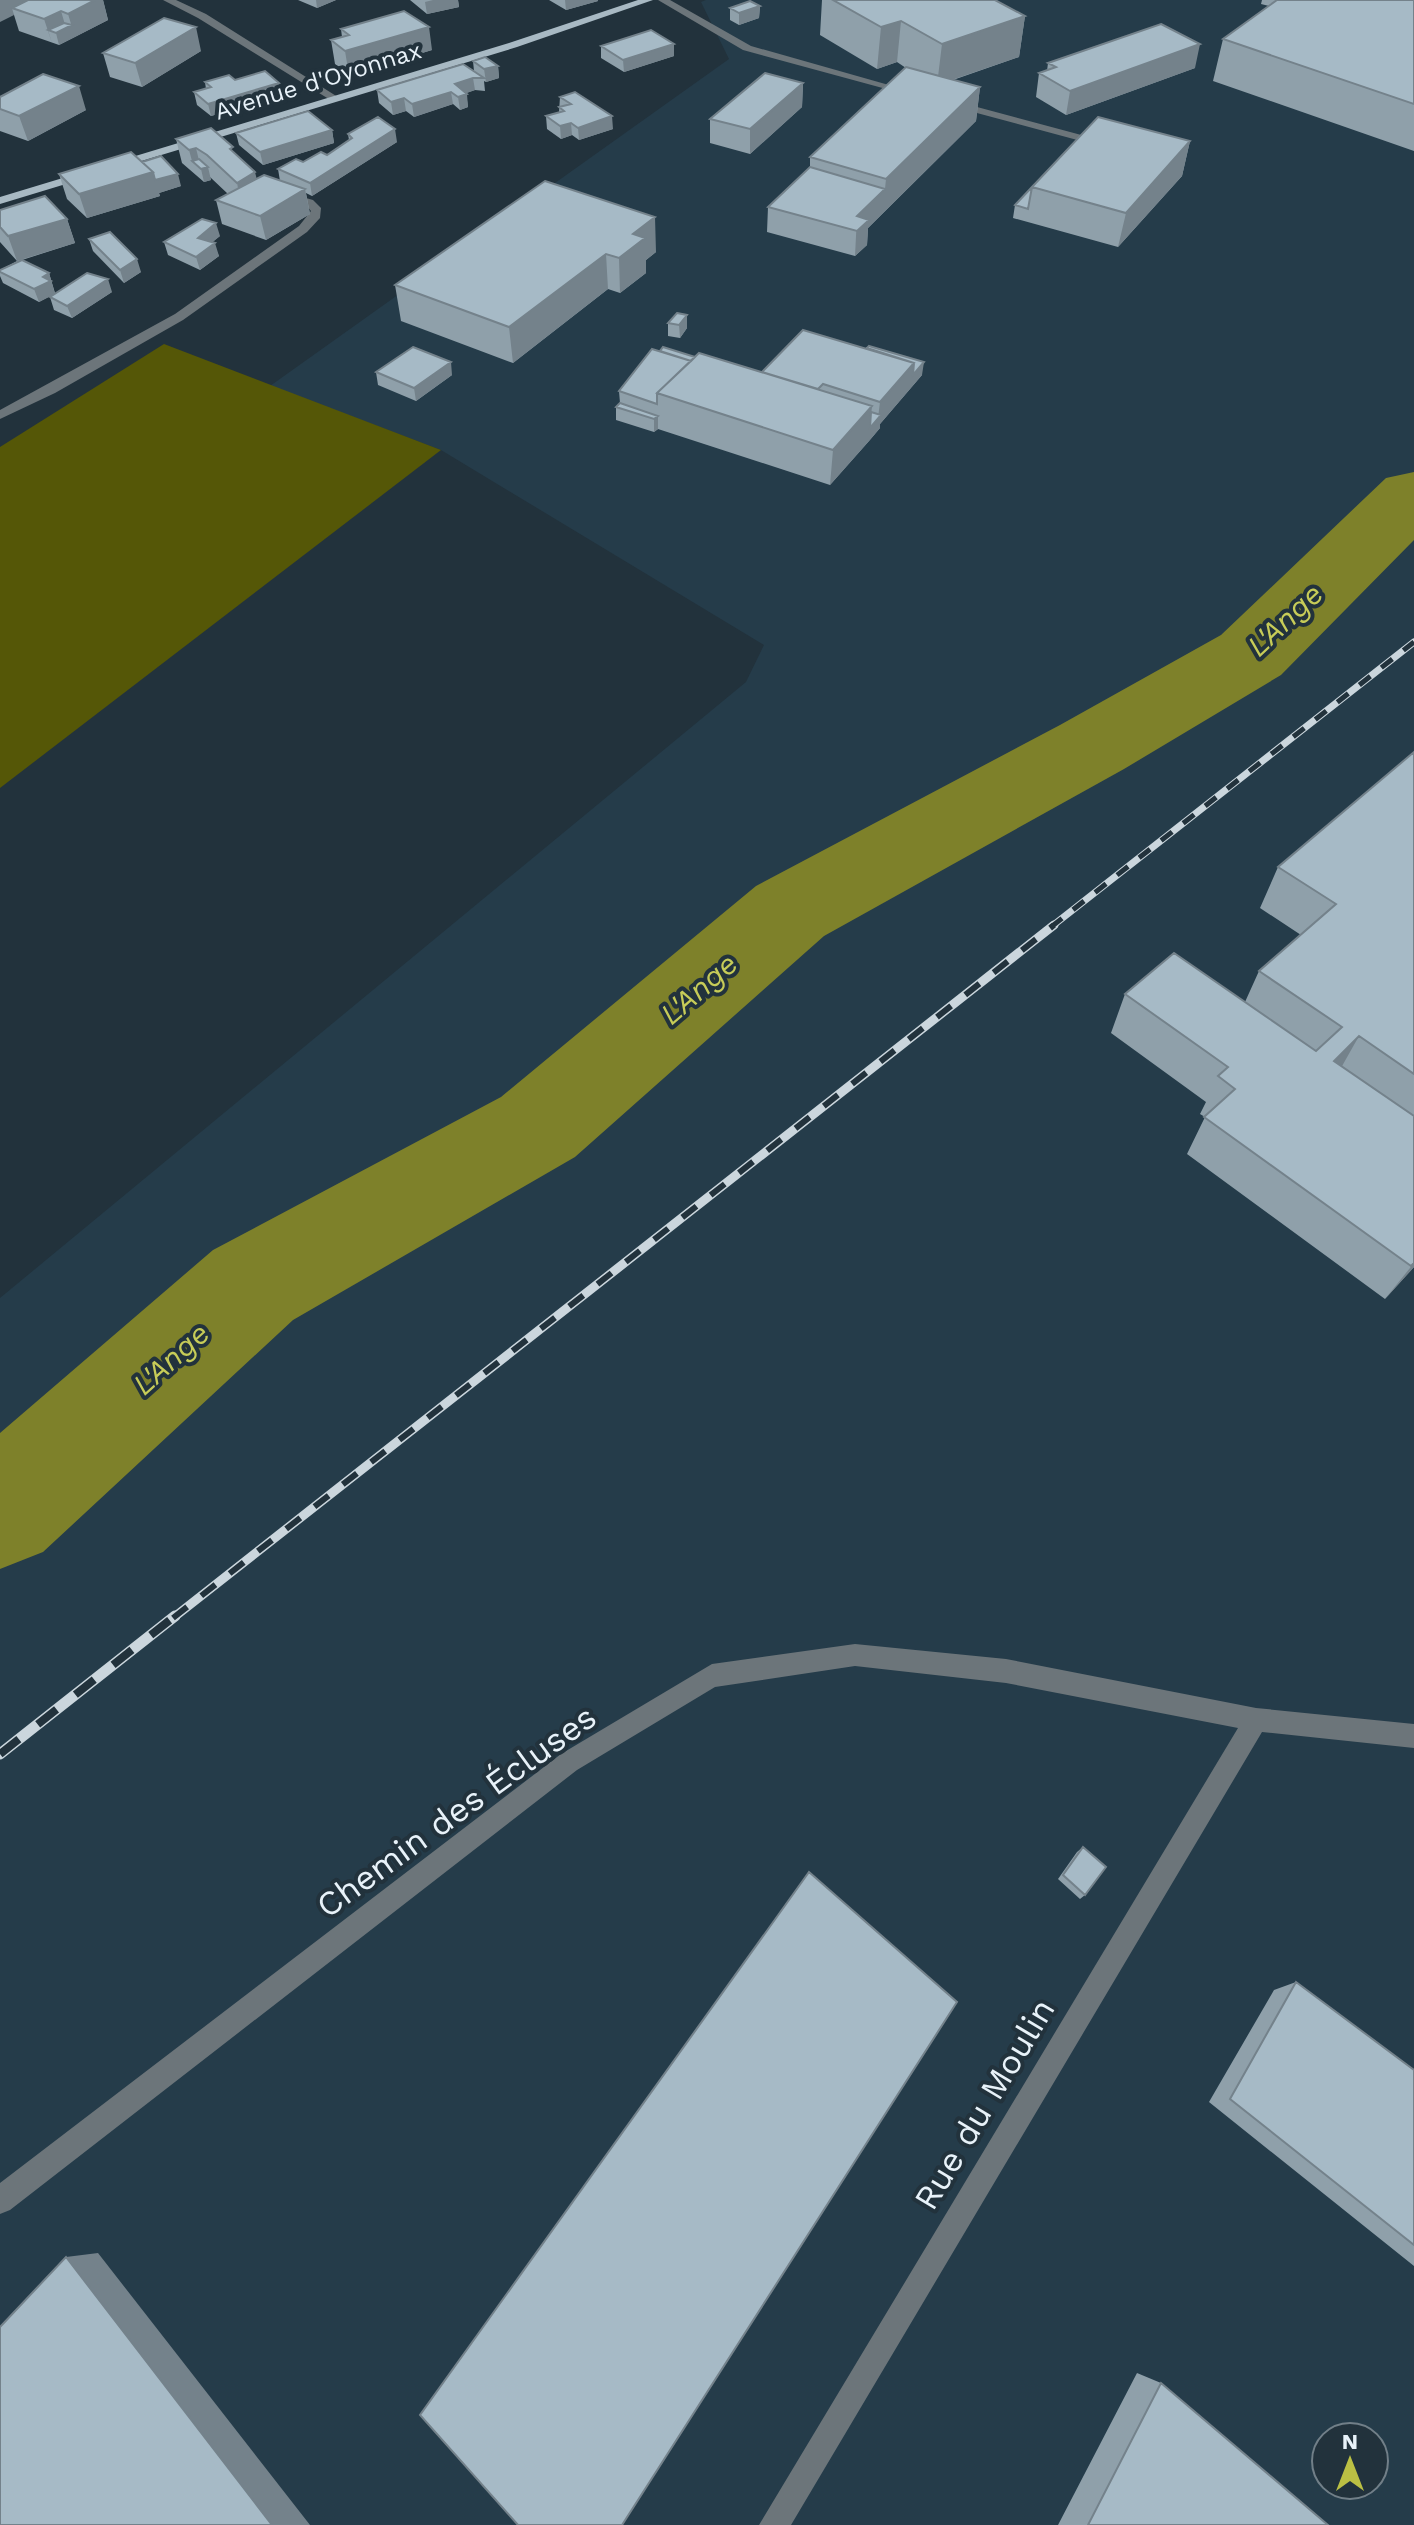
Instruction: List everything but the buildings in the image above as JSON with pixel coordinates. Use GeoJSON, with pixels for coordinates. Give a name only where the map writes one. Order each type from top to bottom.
{"type":"FeatureCollection","features":[{"type":"Feature","properties":{"kind":"main road","name":"Avenue d'Oyonnax"},"geometry":{"type":"LineString","coordinates":[[0,201],[648,0]]}},
{"type":"Feature","properties":{"kind":"street"},"geometry":{"type":"LineString","coordinates":[[168,0],[202,16],[336,99]]}},
{"type":"Feature","properties":{"kind":"street"},"geometry":{"type":"LineString","coordinates":[[663,0],[747,48],[929,97]]}},
{"type":"Feature","properties":{"kind":"street"},"geometry":{"type":"LineString","coordinates":[[945,101],[1081,138]]}},
{"type":"Feature","properties":{"kind":"street"},"geometry":{"type":"LineString","coordinates":[[212,137],[223,148]]}},
{"type":"Feature","properties":{"kind":"street"},"geometry":{"type":"LineString","coordinates":[[0,415],[179,317],[234,281],[314,218],[317,210],[309,202],[271,187]]}},
{"type":"Feature","properties":{"kind":"street","name":"Chemin des Écluses"},"geometry":{"type":"LineString","coordinates":[[0,2200],[569,1762],[712,1676],[855,1655],[1006,1671],[1256,1720],[1414,1736]]}},
{"type":"Feature","properties":{"kind":"street","name":"Rue du Moulin"},"geometry":{"type":"LineString","coordinates":[[774,2525],[1256,1720]]}},
{"type":"Feature","properties":{"kind":"shaded area"},"geometry":{"type":"Polygon","coordinates":[[[1414,0],[1414,2525],[0,2525],[0,1298],[746,682],[764,645],[441,450],[270,386],[729,59],[701,2],[1414,0]]]}},
{"type":"Feature","properties":{"kind":"shaded area"},"geometry":{"type":"Polygon","coordinates":[[[164,344],[441,450],[0,788],[0,447],[164,344]]]}},
{"type":"Feature","properties":{"kind":"waterway","name":"L'Ange"},"geometry":{"type":"LineString","coordinates":[[0,1511],[253,1285],[538,1127],[790,911],[1092,747],[1251,655],[1414,495]]}},
{"type":"Feature","properties":{"kind":"railway"},"geometry":{"type":"LineString","coordinates":[[1051,927],[1414,642]]}},
{"type":"Feature","properties":{"kind":"railway"},"geometry":{"type":"LineString","coordinates":[[173,1618],[1054,925]]}},
{"type":"Feature","properties":{"kind":"railway"},"geometry":{"type":"LineString","coordinates":[[0,1754],[175,1616]]}}]}
